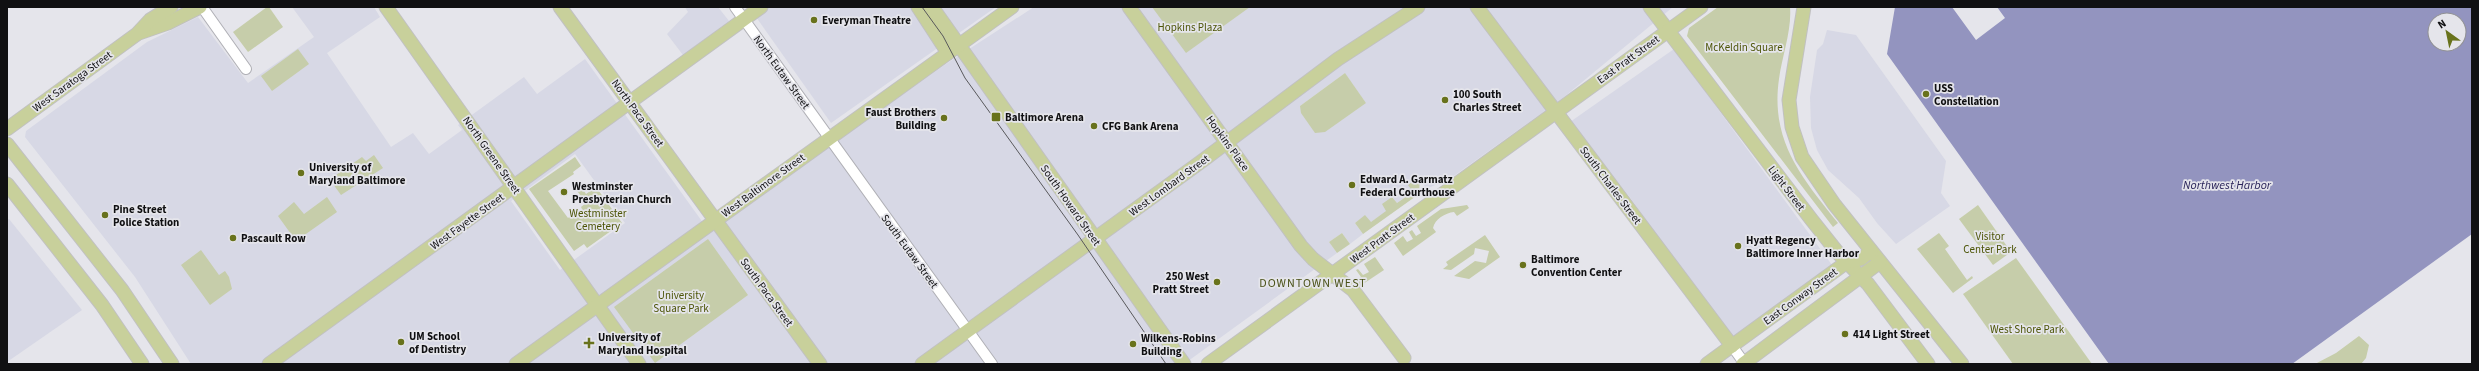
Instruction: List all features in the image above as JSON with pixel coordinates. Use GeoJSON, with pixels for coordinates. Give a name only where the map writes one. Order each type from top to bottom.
{"type":"FeatureCollection","features":[{"type":"Feature","properties":{"kind":"main road","name":"West Saratoga Street"},"geometry":{"type":"LineString","coordinates":[[7,129],[137,34],[150,20],[171,7]]}},
{"type":"Feature","properties":{"kind":"main road","name":"West Saratoga Street"},"geometry":{"type":"LineString","coordinates":[[137,34],[162,25],[201,7]]}},
{"type":"Feature","properties":{"kind":"main road","name":"North Greene Street"},"geometry":{"type":"LineString","coordinates":[[386,7],[639,364]]}},
{"type":"Feature","properties":{"kind":"main road","name":"North Paca Street"},"geometry":{"type":"LineString","coordinates":[[560,7],[715,220]]}},
{"type":"Feature","properties":{"kind":"main road","name":"West Fayette Street"},"geometry":{"type":"LineString","coordinates":[[269,364],[761,7]]}},
{"type":"Feature","properties":{"kind":"main road"},"geometry":{"type":"LineString","coordinates":[[918,7],[948,53]]}},
{"type":"Feature","properties":{"kind":"main road","name":"South Howard Street"},"geometry":{"type":"LineString","coordinates":[[932,7],[1184,364]]}},
{"type":"Feature","properties":{"kind":"main road","name":"West Baltimore Street"},"geometry":{"type":"LineString","coordinates":[[516,364],[829,137],[1012,7]]}},
{"type":"Feature","properties":{"kind":"main road","name":"Hopkins Place"},"geometry":{"type":"LineString","coordinates":[[1129,7],[1228,142],[1301,246],[1333,274],[1344,281],[1359,296],[1404,358]]}},
{"type":"Feature","properties":{"kind":"main road","name":"West Lombard Street"},"geometry":{"type":"LineString","coordinates":[[922,364],[1228,142],[1338,59],[1418,7]]}},
{"type":"Feature","properties":{"kind":"main road","name":"South Charles Street"},"geometry":{"type":"LineString","coordinates":[[1477,7],[1732,346]]}},
{"type":"Feature","properties":{"kind":"main road","name":"Light Street"},"geometry":{"type":"LineString","coordinates":[[1650,7],[1810,219],[1897,319],[1928,364]]}},
{"type":"Feature","properties":{"kind":"main road","name":"East Pratt Street"},"geometry":{"type":"LineString","coordinates":[[1556,112],[1701,7]]}},
{"type":"Feature","properties":{"kind":"main road"},"geometry":{"type":"LineString","coordinates":[[1804,7],[1790,89],[1790,114],[1794,137],[1802,157],[1814,176],[1871,251],[1962,364]]}},
{"type":"Feature","properties":{"kind":"main road","name":"West Pratt Street"},"geometry":{"type":"LineString","coordinates":[[1208,364],[1556,112]]}},
{"type":"Feature","properties":{"kind":"main road"},"geometry":{"type":"LineString","coordinates":[[7,144],[122,290],[172,364]]}},
{"type":"Feature","properties":{"kind":"main road"},"geometry":{"type":"LineString","coordinates":[[7,184],[102,305],[142,364]]}},
{"type":"Feature","properties":{"kind":"main road","name":"South Paca Street"},"geometry":{"type":"LineString","coordinates":[[715,220],[820,364]]}},
{"type":"Feature","properties":{"kind":"main road","name":"East Conway Street"},"geometry":{"type":"LineString","coordinates":[[1707,364],[1847,262],[1861,259],[1871,251]]}},
{"type":"Feature","properties":{"kind":"main road","name":"East Conway Street"},"geometry":{"type":"LineString","coordinates":[[1744,364],[1880,262]]}},
{"type":"Feature","properties":{"kind":"street"},"geometry":{"type":"LineString","coordinates":[[201,7],[246,69]]}},
{"type":"Feature","properties":{"kind":"street","name":"North Eutaw Street"},"geometry":{"type":"LineString","coordinates":[[735,7],[829,137]]}},
{"type":"Feature","properties":{"kind":"street","name":"South Eutaw Street"},"geometry":{"type":"LineString","coordinates":[[829,137],[992,364]]}},
{"type":"Feature","properties":{"kind":"street","name":"South Charles Street"},"geometry":{"type":"LineString","coordinates":[[1732,346],[1744,364]]}},
{"type":"Feature","properties":{"kind":"shaded area"},"geometry":{"type":"Polygon","coordinates":[[[292,7],[374,7],[380,17],[327,53],[391,147],[413,133],[429,154],[462,130],[458,125],[524,77],[537,94],[585,59],[709,231],[946,64],[1034,7],[1673,7],[1564,97],[1451,178],[1426,189],[1420,176],[1413,192],[1397,203],[1392,197],[1387,211],[1370,223],[1365,216],[1355,223],[1363,234],[1350,244],[1342,233],[1329,242],[1337,253],[1184,364],[191,364],[135,277],[25,137],[26,131],[147,42],[198,17],[248,83],[314,37],[292,7]],[[1345,73],[1300,106],[1366,103],[1345,73]],[[575,154],[511,201],[560,270],[625,223],[575,154]]]}},
{"type":"Feature","properties":{"kind":"shaded area"},"geometry":{"type":"Polygon","coordinates":[[[685,7],[718,7],[729,21],[683,55],[667,34],[688,12],[685,7]]]}},
{"type":"Feature","properties":{"kind":"shaded area"},"geometry":{"type":"Polygon","coordinates":[[[749,7],[996,7],[831,123],[749,7]]]}},
{"type":"Feature","properties":{"kind":"shaded area"},"geometry":{"type":"Polygon","coordinates":[[[1827,30],[1856,35],[1946,161],[1941,193],[1950,206],[1896,244],[1877,223],[1859,198],[1828,170],[1817,150],[1811,128],[1810,97],[1817,50],[1823,44],[1827,30]]]}},
{"type":"Feature","properties":{"kind":"shaded area"},"geometry":{"type":"Polygon","coordinates":[[[1674,49],[1832,265],[1732,339],[1629,196],[1570,122],[1674,49]]]}},
{"type":"Feature","properties":{"kind":"shaded area"},"geometry":{"type":"Polygon","coordinates":[[[9,219],[82,310],[7,362],[7,220],[9,219]]]}},
{"type":"Feature","properties":{"kind":"green space"},"geometry":{"type":"Polygon","coordinates":[[[269,7],[283,27],[248,52],[233,32],[269,7]]]}},
{"type":"Feature","properties":{"kind":"green space","name":"Hopkins Plaza"},"geometry":{"type":"Polygon","coordinates":[[[1152,7],[1250,7],[1186,53],[1152,7]]]}},
{"type":"Feature","properties":{"kind":"green space","name":"McKeldin Square"},"geometry":{"type":"Polygon","coordinates":[[[1718,7],[1790,7],[1790,25],[1779,79],[1777,101],[1779,121],[1784,140],[1801,174],[1838,223],[1833,227],[1687,36],[1689,28],[1718,7]]]}},
{"type":"Feature","properties":{"kind":"green space"},"geometry":{"type":"Polygon","coordinates":[[[298,49],[309,64],[272,91],[261,76],[298,49]]]}},
{"type":"Feature","properties":{"kind":"green space"},"geometry":{"type":"Polygon","coordinates":[[[1345,73],[1366,103],[1325,132],[1315,133],[1301,113],[1300,106],[1345,73]]]}},
{"type":"Feature","properties":{"kind":"green space"},"geometry":{"type":"Polygon","coordinates":[[[374,155],[383,168],[341,195],[333,184],[339,180],[336,175],[362,157],[366,161],[374,155]]]}},
{"type":"Feature","properties":{"kind":"green space","name":"Westminster Cemetery"},"geometry":{"type":"Polygon","coordinates":[[[575,157],[581,166],[573,172],[574,174],[548,191],[568,218],[573,214],[576,217],[583,211],[581,207],[586,203],[572,184],[577,180],[586,194],[596,187],[622,223],[587,248],[584,244],[574,251],[529,189],[575,157]]]}},
{"type":"Feature","properties":{"kind":"green space"},"geometry":{"type":"Polygon","coordinates":[[[1420,176],[1419,194],[1363,234],[1355,223],[1365,215],[1371,222],[1386,211],[1382,204],[1392,197],[1397,203],[1413,192],[1408,185],[1420,176]]]}},
{"type":"Feature","properties":{"kind":"green space"},"geometry":{"type":"Polygon","coordinates":[[[327,197],[337,212],[296,241],[278,216],[294,202],[304,214],[327,197]]]}},
{"type":"Feature","properties":{"kind":"green space"},"geometry":{"type":"Polygon","coordinates":[[[1467,205],[1469,208],[1457,216],[1454,212],[1441,217],[1433,228],[1436,232],[1403,256],[1394,243],[1403,236],[1407,242],[1413,239],[1409,232],[1412,230],[1416,236],[1421,233],[1417,226],[1441,209],[1467,205]]]}},
{"type":"Feature","properties":{"kind":"green space","name":"Visitor Center Park"},"geometry":{"type":"Polygon","coordinates":[[[1978,205],[2011,252],[1993,265],[1959,219],[1978,205]]]}},
{"type":"Feature","properties":{"kind":"green space"},"geometry":{"type":"Polygon","coordinates":[[[1342,233],[1350,244],[1337,253],[1329,242],[1342,233]]]}},
{"type":"Feature","properties":{"kind":"green space"},"geometry":{"type":"Polygon","coordinates":[[[1939,233],[1949,246],[1945,249],[1967,280],[1972,276],[1973,278],[1953,293],[1917,249],[1939,233]]]}},
{"type":"Feature","properties":{"kind":"green space"},"geometry":{"type":"Polygon","coordinates":[[[1485,235],[1500,257],[1469,279],[1454,276],[1475,261],[1486,263],[1489,251],[1475,248],[1474,254],[1451,270],[1443,269],[1448,265],[1446,262],[1485,235]]]}},
{"type":"Feature","properties":{"kind":"green space","name":"University Square Park"},"geometry":{"type":"Polygon","coordinates":[[[708,239],[748,295],[655,363],[614,307],[708,239]]]}},
{"type":"Feature","properties":{"kind":"green space"},"geometry":{"type":"Polygon","coordinates":[[[201,250],[219,275],[225,271],[229,277],[232,289],[210,305],[181,265],[201,250]]]}},
{"type":"Feature","properties":{"kind":"green space"},"geometry":{"type":"Polygon","coordinates":[[[1375,257],[1384,270],[1360,286],[1356,281],[1361,277],[1356,270],[1358,269],[1363,275],[1369,272],[1364,264],[1375,257]]]}},
{"type":"Feature","properties":{"kind":"green space","name":"West Shore Park"},"geometry":{"type":"Polygon","coordinates":[[[2016,258],[2092,364],[2013,364],[1963,294],[2016,258]]]}},
{"type":"Feature","properties":{"kind":"green space"},"geometry":{"type":"Polygon","coordinates":[[[2359,336],[2369,345],[2366,358],[2361,364],[2315,364],[2336,353],[2359,336]]]}},
{"type":"Feature","properties":{"kind":"water","name":"Northwest Harbor"},"geometry":{"type":"Polygon","coordinates":[[[1895,7],[1952,7],[1976,40],[2005,18],[1997,7],[2472,7],[2472,234],[2292,364],[2109,364],[1887,54],[1895,7]]]}},
{"type":"Feature","properties":{"kind":"tram line"},"geometry":{"type":"LineString","coordinates":[[922,7],[943,36],[965,78],[1078,235],[1166,364]]}},
{"type":"Feature","properties":{"kind":"place","name":"Everyman Theatre"},"geometry":{"type":"Point","coordinates":[814,20]}},
{"type":"Feature","properties":{"kind":"place","name":"USS Constellation"},"geometry":{"type":"Point","coordinates":[1926,94]}},
{"type":"Feature","properties":{"kind":"place","name":"100 South Charles Street"},"geometry":{"type":"Point","coordinates":[1445,100]}},
{"type":"Feature","properties":{"kind":"place","name":"Baltimore Arena"},"geometry":{"type":"Point","coordinates":[996,117]}},
{"type":"Feature","properties":{"kind":"place","name":"Faust Brothers Building"},"geometry":{"type":"Point","coordinates":[944,118]}},
{"type":"Feature","properties":{"kind":"place","name":"CFG Bank Arena"},"geometry":{"type":"Point","coordinates":[1094,126]}},
{"type":"Feature","properties":{"kind":"place","name":"University of Maryland Baltimore"},"geometry":{"type":"Point","coordinates":[301,173]}},
{"type":"Feature","properties":{"kind":"place","name":"Edward A. Garmatz Federal Courthouse"},"geometry":{"type":"Point","coordinates":[1352,185]}},
{"type":"Feature","properties":{"kind":"place","name":"Westminster Presbyterian Church"},"geometry":{"type":"Point","coordinates":[564,192]}},
{"type":"Feature","properties":{"kind":"place","name":"Pine Street Police Station"},"geometry":{"type":"Point","coordinates":[105,215]}},
{"type":"Feature","properties":{"kind":"place","name":"Pascault Row"},"geometry":{"type":"Point","coordinates":[233,238]}},
{"type":"Feature","properties":{"kind":"place","name":"Hyatt Regency Baltimore Inner Harbor"},"geometry":{"type":"Point","coordinates":[1738,246]}},
{"type":"Feature","properties":{"kind":"place","name":"Baltimore Convention Center"},"geometry":{"type":"Point","coordinates":[1523,265]}},
{"type":"Feature","properties":{"kind":"place","name":"250 West Pratt Street"},"geometry":{"type":"Point","coordinates":[1217,282]}},
{"type":"Feature","properties":{"kind":"place","name":"414 Light Street"},"geometry":{"type":"Point","coordinates":[1845,334]}},
{"type":"Feature","properties":{"kind":"place","name":"UM School of Dentistry"},"geometry":{"type":"Point","coordinates":[401,342]}},
{"type":"Feature","properties":{"kind":"place","name":"University of Maryland Hospital"},"geometry":{"type":"Point","coordinates":[589,343]}},
{"type":"Feature","properties":{"kind":"place","name":"Wilkens-Robins Building"},"geometry":{"type":"Point","coordinates":[1133,344]}},
{"type":"Feature","properties":{"kind":"district","name":"DOWNTOWN WEST"},"geometry":{"type":"Point","coordinates":[1313,283]}}]}
